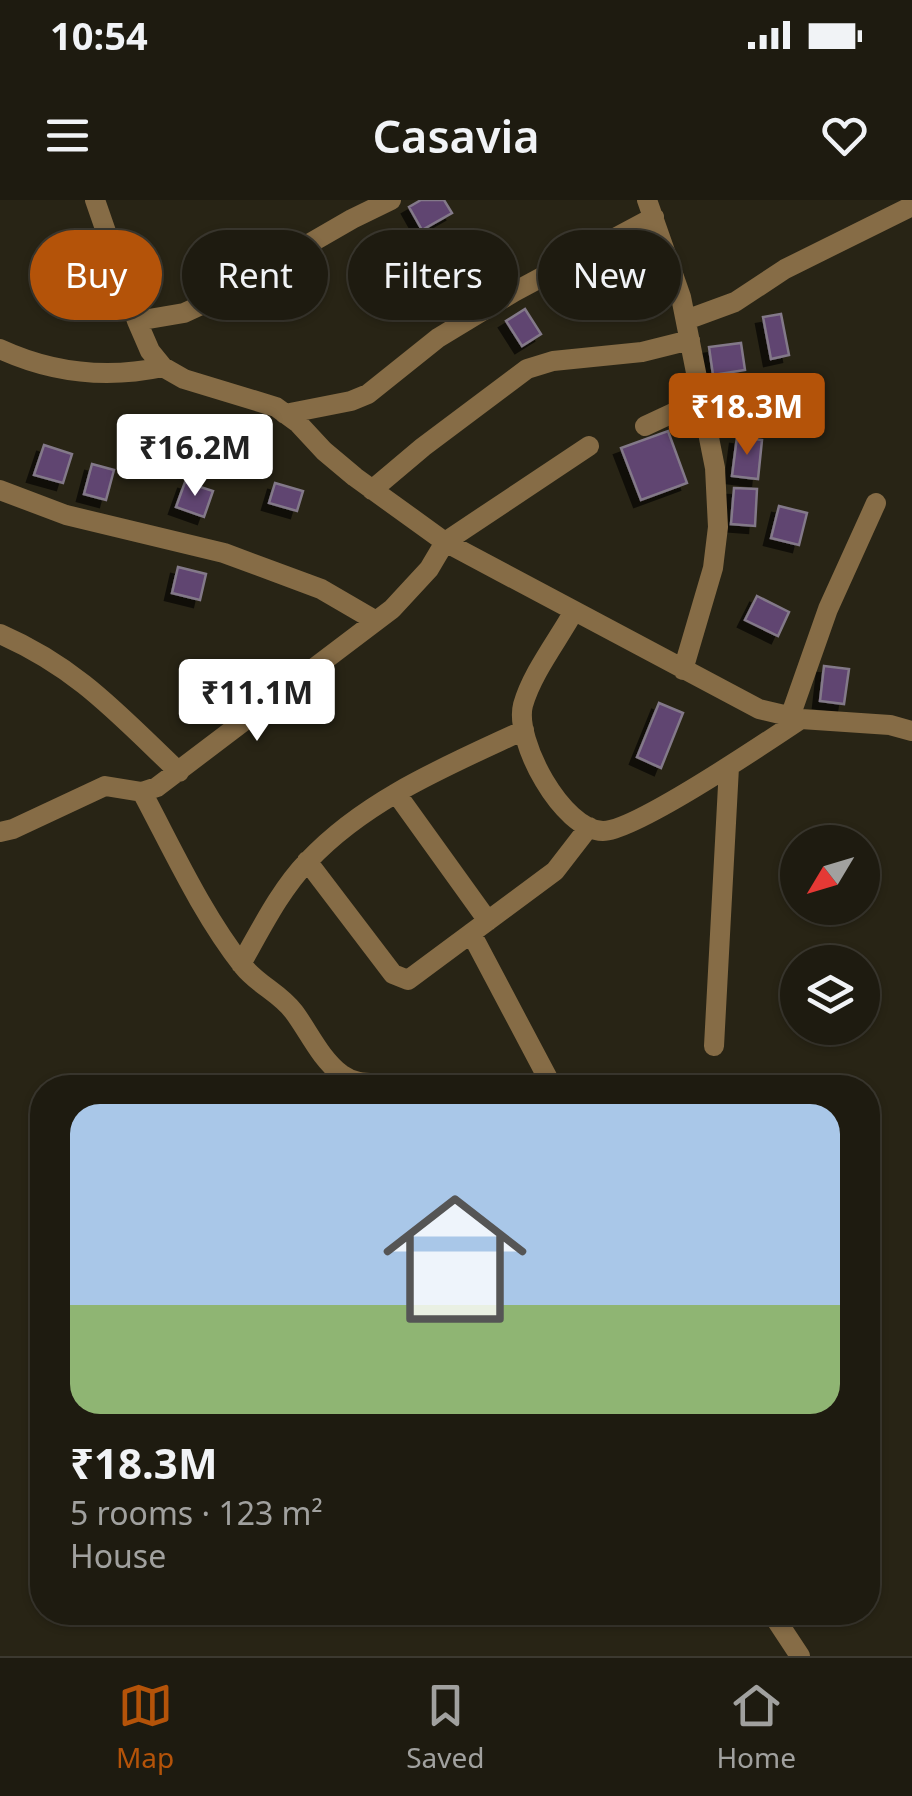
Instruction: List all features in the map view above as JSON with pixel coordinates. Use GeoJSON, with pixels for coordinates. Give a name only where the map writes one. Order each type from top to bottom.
{"type":"FeatureCollection","features":[{"type":"Feature","properties":{"kind":"street"},"geometry":{"type":"LineString","coordinates":[[95,200],[137,321],[150,351],[162,366],[184,379],[276,408],[372,490],[445,542],[759,710],[795,718],[890,724],[912,731]]}},
{"type":"Feature","properties":{"kind":"street"},"geometry":{"type":"LineString","coordinates":[[137,321],[184,312],[210,301],[391,200]]}},
{"type":"Feature","properties":{"kind":"street"},"geometry":{"type":"LineString","coordinates":[[372,490],[527,369],[553,361],[642,352],[688,330],[785,269],[912,206]]}},
{"type":"Feature","properties":{"kind":"street"},"geometry":{"type":"LineString","coordinates":[[285,414],[368,394],[438,338],[651,208],[688,330],[715,468],[718,527],[713,568],[684,670]]}},
{"type":"Feature","properties":{"kind":"street"},"geometry":{"type":"LineString","coordinates":[[0,348],[24,360],[64,370],[109,374],[162,366]]}},
{"type":"Feature","properties":{"kind":"street"},"geometry":{"type":"LineString","coordinates":[[646,426],[702,399]]}},
{"type":"Feature","properties":{"kind":"street"},"geometry":{"type":"LineString","coordinates":[[0,832],[13,830],[105,786],[142,792],[179,772],[412,590],[445,542],[590,446]]}},
{"type":"Feature","properties":{"kind":"street"},"geometry":{"type":"LineString","coordinates":[[0,490],[66,515],[224,553],[321,590],[376,621]]}},
{"type":"Feature","properties":{"kind":"street"},"geometry":{"type":"LineString","coordinates":[[574,611],[524,702],[521,718],[528,746],[552,795],[570,816],[589,828],[603,831],[729,767],[795,718],[828,609],[876,502]]}},
{"type":"Feature","properties":{"kind":"street"},"geometry":{"type":"LineString","coordinates":[[0,634],[64,667],[179,772]]}},
{"type":"Feature","properties":{"kind":"street"},"geometry":{"type":"LineString","coordinates":[[241,964],[284,892],[307,862],[340,832],[396,793],[524,730]]}},
{"type":"Feature","properties":{"kind":"street"},"geometry":{"type":"LineString","coordinates":[[714,1046],[729,767]]}},
{"type":"Feature","properties":{"kind":"street"},"geometry":{"type":"LineString","coordinates":[[142,792],[212,922],[241,964],[256,982],[282,998],[315,1045],[344,1075]]}},
{"type":"Feature","properties":{"kind":"street"},"geometry":{"type":"LineString","coordinates":[[396,793],[480,927],[548,1075]]}},
{"type":"Feature","properties":{"kind":"street"},"geometry":{"type":"LineString","coordinates":[[307,862],[400,978],[408,980],[555,871],[589,828]]}},
{"type":"Feature","properties":{"kind":"street"},"geometry":{"type":"LineString","coordinates":[[780,1625],[800,1656]]}},
{"type":"Feature","properties":{"kind":"building"},"geometry":{"type":"Polygon","coordinates":[[[421,200],[444,200],[452,213],[422,230],[409,207],[421,200]]]}},
{"type":"Feature","properties":{"kind":"building"},"geometry":{"type":"Polygon","coordinates":[[[525,309],[541,334],[522,346],[506,321],[518,320],[518,313],[525,309]]]}},
{"type":"Feature","properties":{"kind":"building"},"geometry":{"type":"Polygon","coordinates":[[[781,314],[789,355],[771,359],[763,317],[781,314]]]}},
{"type":"Feature","properties":{"kind":"building"},"geometry":{"type":"Polygon","coordinates":[[[741,343],[745,370],[713,375],[709,347],[741,343]]]}},
{"type":"Feature","properties":{"kind":"building"},"geometry":{"type":"Polygon","coordinates":[[[713,404],[764,408],[763,430],[712,426],[713,404]]]}},
{"type":"Feature","properties":{"kind":"building"},"geometry":{"type":"Polygon","coordinates":[[[668,431],[687,483],[641,500],[621,448],[668,431]]]}},
{"type":"Feature","properties":{"kind":"building"},"geometry":{"type":"Polygon","coordinates":[[[737,437],[762,440],[758,479],[732,476],[737,437]]]}},
{"type":"Feature","properties":{"kind":"building"},"geometry":{"type":"Polygon","coordinates":[[[44,445],[72,454],[63,483],[34,475],[44,445]]]}},
{"type":"Feature","properties":{"kind":"building"},"geometry":{"type":"Polygon","coordinates":[[[92,464],[114,470],[106,500],[84,494],[92,464]]]}},
{"type":"Feature","properties":{"kind":"building"},"geometry":{"type":"Polygon","coordinates":[[[185,482],[213,491],[204,517],[176,507],[185,482]]]}},
{"type":"Feature","properties":{"kind":"building"},"geometry":{"type":"Polygon","coordinates":[[[275,483],[303,491],[297,511],[269,503],[275,483]]]}},
{"type":"Feature","properties":{"kind":"building"},"geometry":{"type":"Polygon","coordinates":[[[734,488],[757,489],[755,526],[731,524],[734,488]]]}},
{"type":"Feature","properties":{"kind":"building"},"geometry":{"type":"Polygon","coordinates":[[[779,506],[807,513],[799,545],[771,538],[779,506]]]}},
{"type":"Feature","properties":{"kind":"building"},"geometry":{"type":"Polygon","coordinates":[[[178,567],[206,574],[200,600],[172,593],[178,567]]]}},
{"type":"Feature","properties":{"kind":"building"},"geometry":{"type":"Polygon","coordinates":[[[757,596],[789,612],[778,636],[745,620],[757,596]]]}},
{"type":"Feature","properties":{"kind":"building"},"geometry":{"type":"Polygon","coordinates":[[[824,666],[849,669],[844,704],[820,701],[824,666]]]}},
{"type":"Feature","properties":{"kind":"building"},"geometry":{"type":"Polygon","coordinates":[[[659,703],[683,713],[661,768],[637,757],[659,703]]]}}]}
